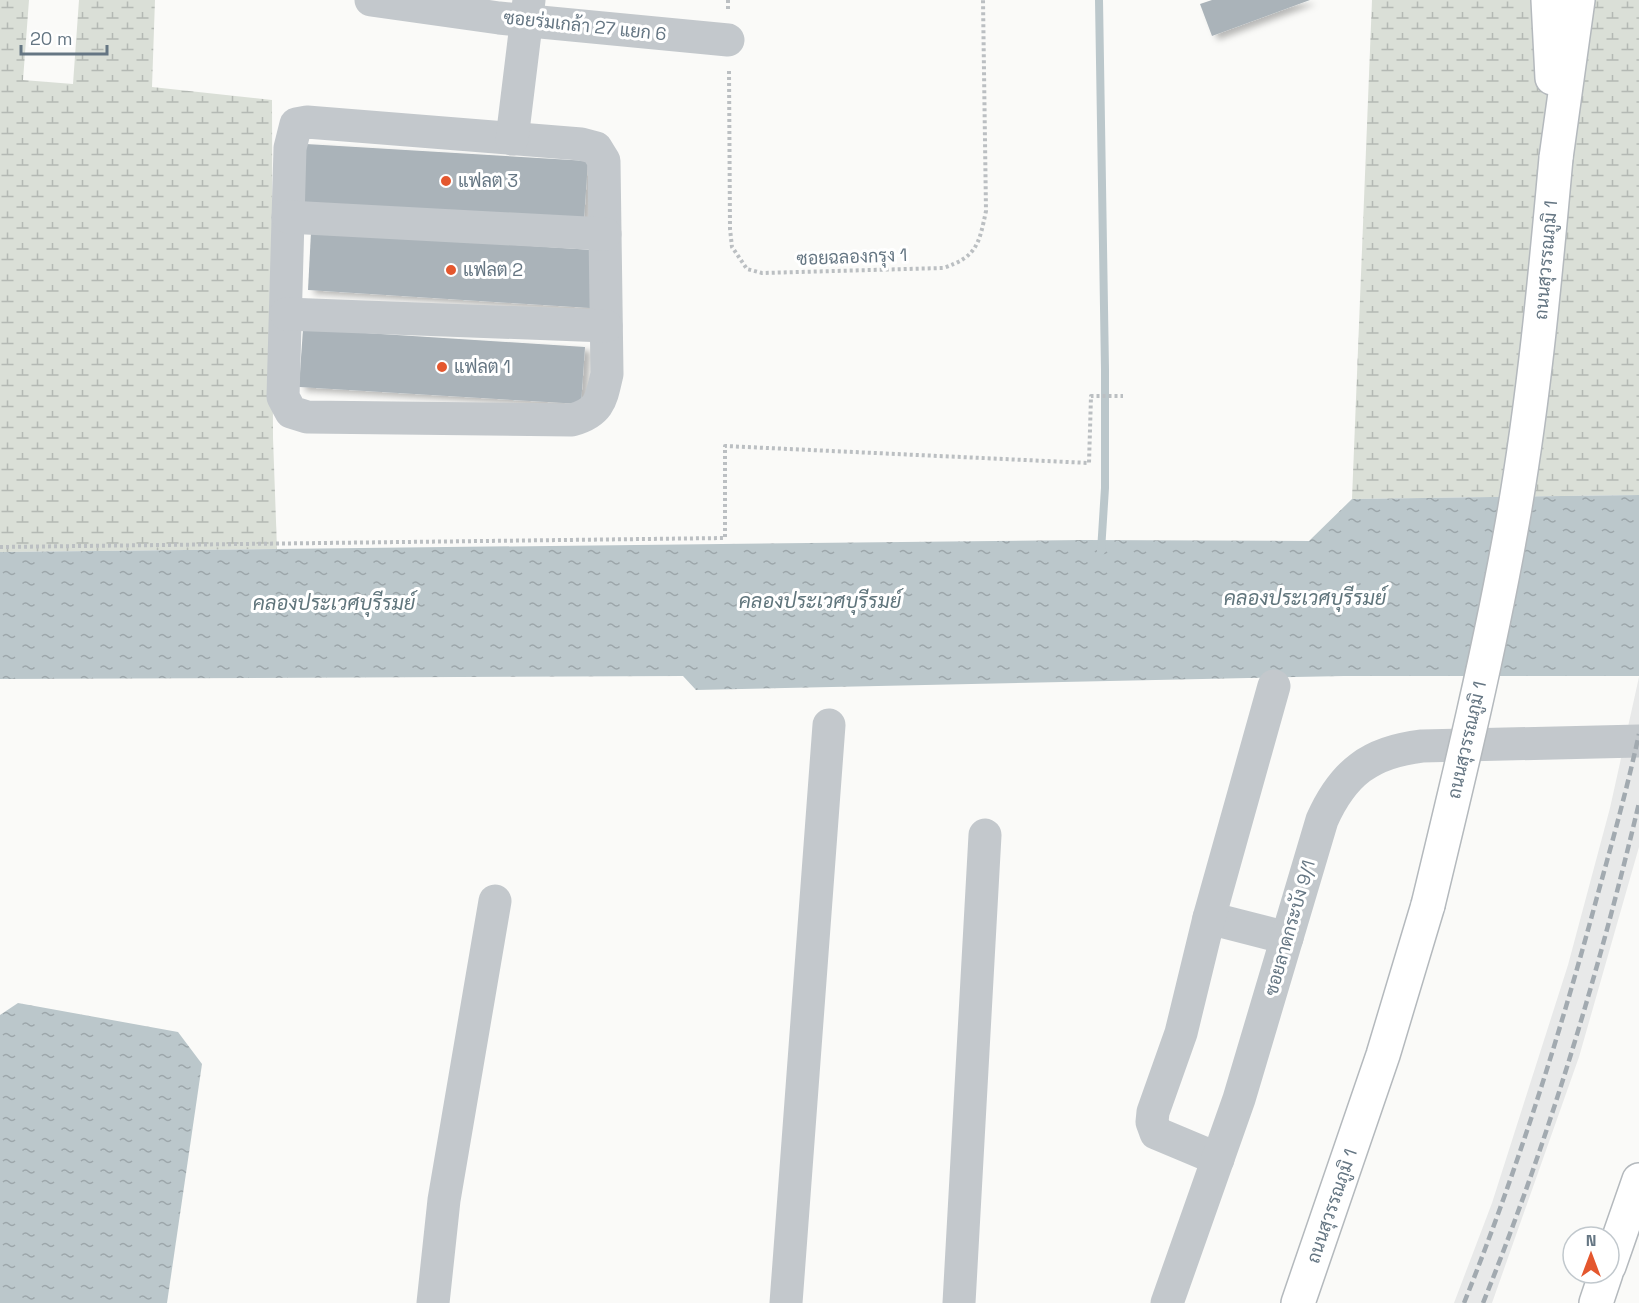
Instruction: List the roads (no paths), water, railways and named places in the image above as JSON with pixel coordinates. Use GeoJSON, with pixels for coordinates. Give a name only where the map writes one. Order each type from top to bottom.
{"type":"FeatureCollection","features":[{"type":"Feature","properties":{"kind":"highway"},"geometry":{"type":"LineString","coordinates":[[1548,0],[1556,158]]}},
{"type":"Feature","properties":{"kind":"highway"},"geometry":{"type":"LineString","coordinates":[[1556,158],[1578,0]]}},
{"type":"Feature","properties":{"kind":"highway","name":"ถนนสุวรรณภูมิ 1"},"geometry":{"type":"LineString","coordinates":[[1298,1303],[1383,1055],[1428,905],[1488,653],[1513,518],[1534,381],[1556,158]]}},
{"type":"Feature","properties":{"kind":"highway"},"geometry":{"type":"LineString","coordinates":[[1621,1232],[1639,1180]]}},
{"type":"Feature","properties":{"kind":"highway"},"geometry":{"type":"LineString","coordinates":[[1596,1303],[1602,1285]]}},
{"type":"Feature","properties":{"kind":"street","name":"ซอยร่มเกล้า 27 แยก 6"},"geometry":{"type":"LineString","coordinates":[[371,0],[528,10],[728,40]]}},
{"type":"Feature","properties":{"kind":"street"},"geometry":{"type":"LineString","coordinates":[[512,139],[528,10]]}},
{"type":"Feature","properties":{"kind":"street"},"geometry":{"type":"LineString","coordinates":[[307,122],[512,139],[581,144],[597,148],[604,161],[607,374],[597,406],[587,416],[572,420],[307,417],[291,412],[283,397],[290,147],[296,124],[307,122]]}},
{"type":"Feature","properties":{"kind":"street"},"geometry":{"type":"LineString","coordinates":[[288,217],[605,234]]}},
{"type":"Feature","properties":{"kind":"street"},"geometry":{"type":"LineString","coordinates":[[286,314],[606,326]]}},
{"type":"Feature","properties":{"kind":"street"},"geometry":{"type":"LineString","coordinates":[[1218,1159],[1156,1133],[1152,1122],[1152,1112],[1181,1034],[1209,918],[1274,686]]}},
{"type":"Feature","properties":{"kind":"street"},"geometry":{"type":"LineString","coordinates":[[786,1303],[828,725]]}},
{"type":"Feature","properties":{"kind":"street","name":"ซอยลาดกระบัง 9/1"},"geometry":{"type":"LineString","coordinates":[[1167,1303],[1239,1099],[1322,820],[1343,783],[1361,765],[1398,748],[1639,741]]}},
{"type":"Feature","properties":{"kind":"street"},"geometry":{"type":"LineString","coordinates":[[959,1303],[985,835]]}},
{"type":"Feature","properties":{"kind":"street"},"geometry":{"type":"LineString","coordinates":[[433,1303],[444,1200],[495,901]]}},
{"type":"Feature","properties":{"kind":"street"},"geometry":{"type":"LineString","coordinates":[[1209,918],[1287,938]]}},
{"type":"Feature","properties":{"kind":"water","name":"คลองประเวศบุรีรมย์"},"geometry":{"type":"Polygon","coordinates":[[[1639,495],[1639,676],[1344,676],[696,690],[683,676],[0,679],[0,552],[1084,540],[1309,541],[1352,499],[1639,495]]]}},
{"type":"Feature","properties":{"kind":"water"},"geometry":{"type":"Polygon","coordinates":[[[18,1003],[178,1032],[202,1064],[167,1303],[0,1303],[0,1015],[18,1003]]]}},
{"type":"Feature","properties":{"kind":"waterway"},"geometry":{"type":"LineString","coordinates":[[1099,0],[1105,369],[1105,488],[1101,551]]}},
{"type":"Feature","properties":{"kind":"railway"},"geometry":{"type":"LineString","coordinates":[[1464,1303],[1520,1153],[1553,1051],[1608,856],[1639,734]]}},
{"type":"Feature","properties":{"kind":"railway"},"geometry":{"type":"LineString","coordinates":[[1483,1303],[1529,1181],[1570,1056],[1607,930],[1639,803]]}},
{"type":"Feature","properties":{"kind":"place","name":"แฟลต 3"},"geometry":{"type":"Point","coordinates":[446,181]}},
{"type":"Feature","properties":{"kind":"place","name":"แฟลต 2"},"geometry":{"type":"Point","coordinates":[451,270]}},
{"type":"Feature","properties":{"kind":"place","name":"แฟลต 1"},"geometry":{"type":"Point","coordinates":[442,367]}}]}
